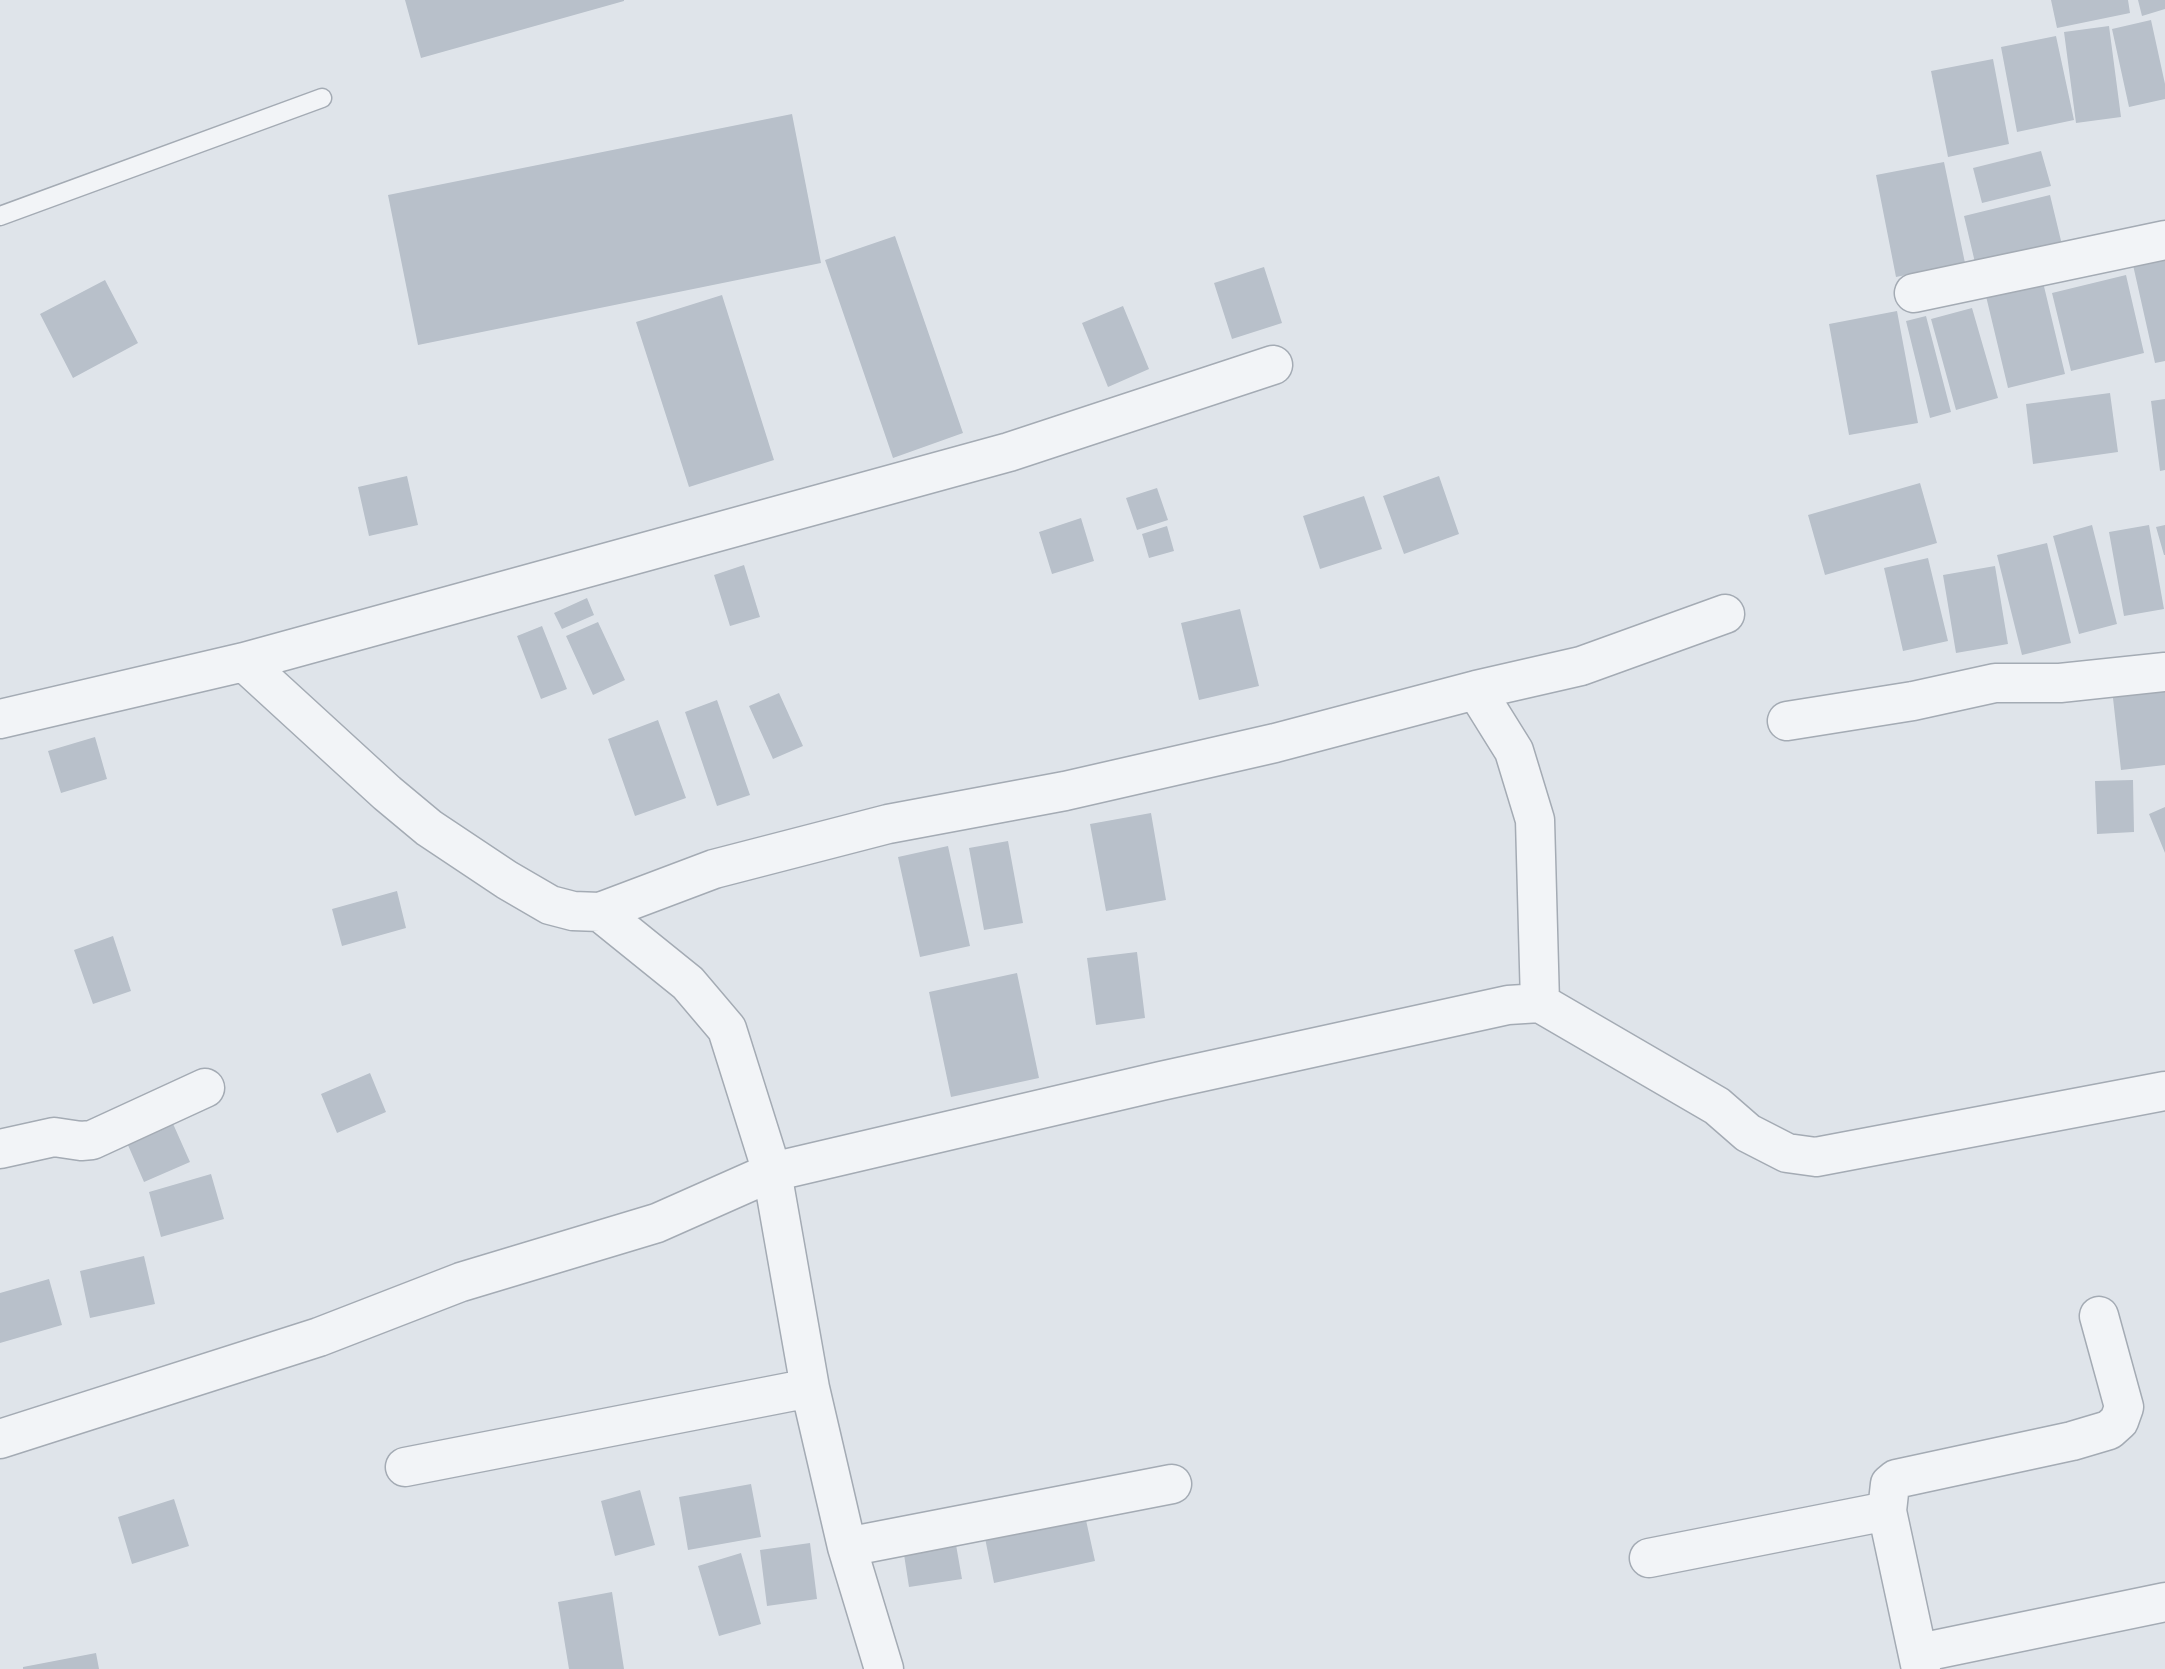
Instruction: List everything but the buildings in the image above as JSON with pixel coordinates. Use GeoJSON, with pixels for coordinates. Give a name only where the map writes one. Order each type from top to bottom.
{"type":"FeatureCollection","features":[{"type":"Feature","properties":{"kind":"street"},"geometry":{"type":"LineString","coordinates":[[1914,292],[2165,240]]}},
{"type":"Feature","properties":{"kind":"street"},"geometry":{"type":"LineString","coordinates":[[0,719],[244,662],[1008,452],[1273,365]]}},
{"type":"Feature","properties":{"kind":"street"},"geometry":{"type":"LineString","coordinates":[[244,662],[429,828],[550,905],[600,912],[714,869],[888,824],[1065,791],[1256,748],[1580,666],[1725,614]]}},
{"type":"Feature","properties":{"kind":"street"},"geometry":{"type":"LineString","coordinates":[[1787,720],[1995,684],[2060,683],[2165,672]]}},
{"type":"Feature","properties":{"kind":"street"},"geometry":{"type":"LineString","coordinates":[[1476,690],[1514,750],[1535,820],[1540,1002]]}},
{"type":"Feature","properties":{"kind":"street"},"geometry":{"type":"LineString","coordinates":[[600,912],[688,983],[727,1029],[772,1172],[810,1388],[848,1548],[884,1669]]}},
{"type":"Feature","properties":{"kind":"street"},"geometry":{"type":"LineString","coordinates":[[0,1439],[319,1337],[461,1282],[657,1223],[772,1172],[1508,1005],[1540,1002],[1717,1106],[1748,1133],[1787,1152],[1816,1157],[2165,1091]]}},
{"type":"Feature","properties":{"kind":"street"},"geometry":{"type":"LineString","coordinates":[[0,1149],[54,1137],[92,1140],[205,1088]]}},
{"type":"Feature","properties":{"kind":"street"},"geometry":{"type":"LineString","coordinates":[[2098,1316],[2124,1408],[2119,1421],[2108,1430],[1896,1479],[1890,1484],[1886,1511],[1920,1661],[2165,1602]]}},
{"type":"Feature","properties":{"kind":"street"},"geometry":{"type":"LineString","coordinates":[[405,1467],[810,1388]]}},
{"type":"Feature","properties":{"kind":"street"},"geometry":{"type":"LineString","coordinates":[[848,1548],[1172,1484]]}},
{"type":"Feature","properties":{"kind":"street"},"geometry":{"type":"LineString","coordinates":[[1649,1558],[1886,1511]]}},
{"type":"Feature","properties":{"kind":"lane"},"geometry":{"type":"LineString","coordinates":[[0,216],[322,98]]}}]}
